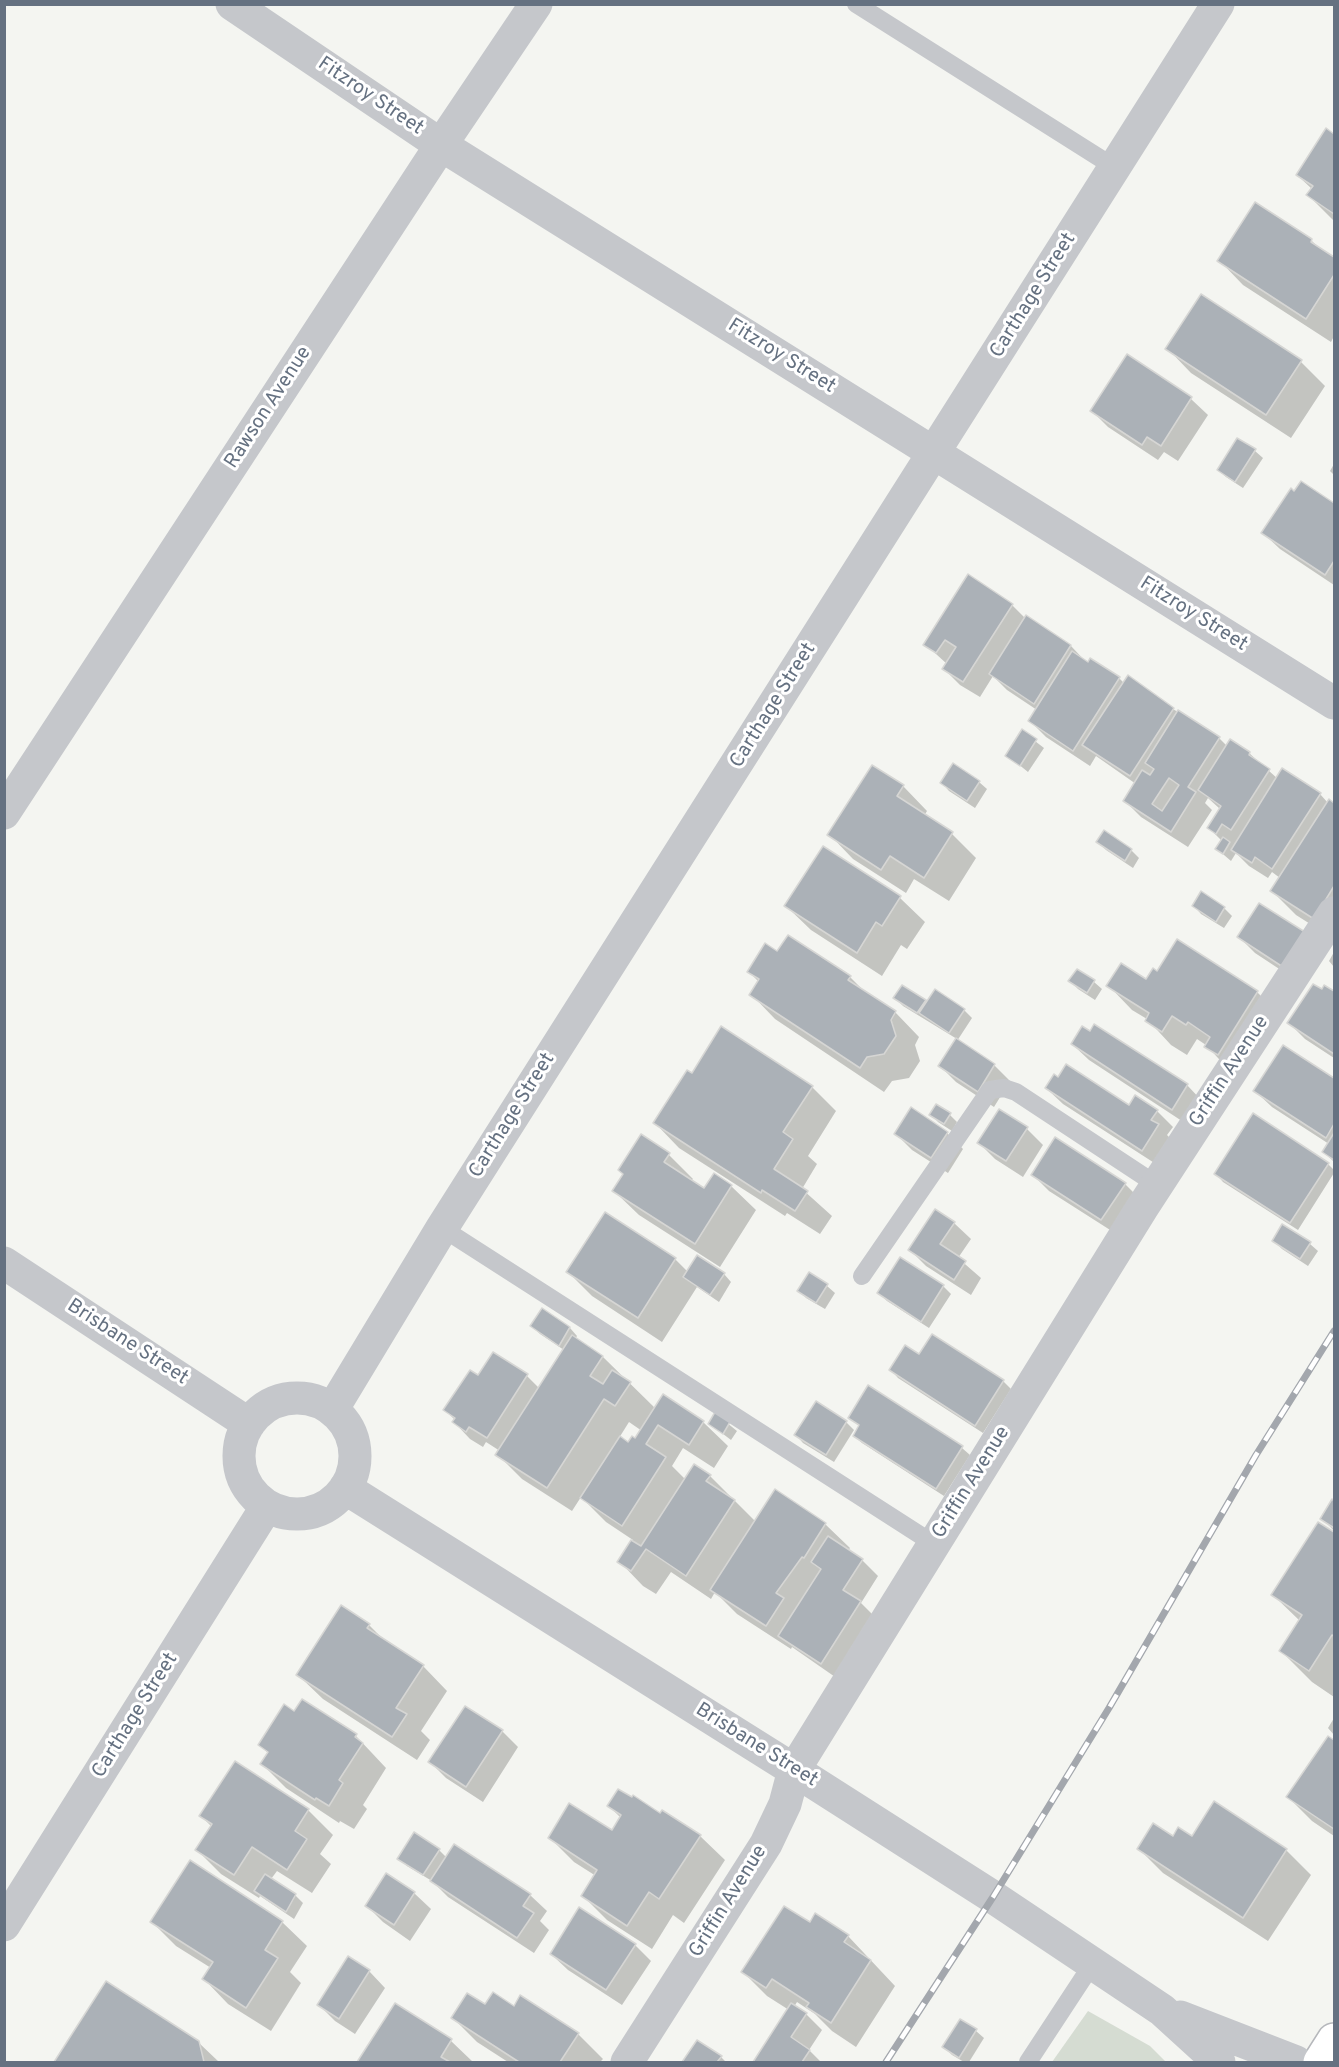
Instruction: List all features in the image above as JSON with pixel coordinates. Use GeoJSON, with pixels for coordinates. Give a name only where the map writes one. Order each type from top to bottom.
{"type":"FeatureCollection","features":[{"type":"Feature","properties":{"kind":"main road"},"geometry":{"type":"LineString","coordinates":[[1320,2062],[1335,2040]]}},
{"type":"Feature","properties":{"kind":"street","name":"Fitzroy Street"},"geometry":{"type":"LineString","coordinates":[[232,4],[441,145],[1335,703]]}},
{"type":"Feature","properties":{"kind":"street","name":"Rawson Avenue"},"geometry":{"type":"LineString","coordinates":[[4,813],[441,145],[536,4]]}},
{"type":"Feature","properties":{"kind":"street","name":"Carthage Street"},"geometry":{"type":"LineString","coordinates":[[332,1410],[442,1228],[1218,4]]}},
{"type":"Feature","properties":{"kind":"street","name":"Griffin Avenue"},"geometry":{"type":"LineString","coordinates":[[627,2062],[766,1844],[785,1804],[794,1770],[1156,1185],[1335,913]]}},
{"type":"Feature","properties":{"kind":"street","name":"Brisbane Street"},"geometry":{"type":"LineString","coordinates":[[4,1263],[249,1424]]}},
{"type":"Feature","properties":{"kind":"street"},"geometry":{"type":"LineString","coordinates":[[297,1398],[316,1401],[332,1410],[344,1423],[352,1438],[355,1455],[352,1473],[345,1488],[333,1502],[318,1510],[301,1514],[283,1513],[267,1506],[253,1494],[243,1478],[239,1459],[241,1440],[249,1424],[261,1410],[278,1401],[297,1398]]}},
{"type":"Feature","properties":{"kind":"street","name":"Brisbane Street"},"geometry":{"type":"LineString","coordinates":[[345,1488],[794,1770],[1093,1963],[1162,2010],[1220,2062]]}},
{"type":"Feature","properties":{"kind":"street","name":"Carthage Street"},"geometry":{"type":"LineString","coordinates":[[4,1925],[267,1506]]}},
{"type":"Feature","properties":{"kind":"street","name":"Brisbane Street"},"geometry":{"type":"LineString","coordinates":[[1162,2010],[1296,2062]]}},
{"type":"Feature","properties":{"kind":"lane"},"geometry":{"type":"LineString","coordinates":[[856,4],[1114,167]]}},
{"type":"Feature","properties":{"kind":"lane"},"geometry":{"type":"LineString","coordinates":[[861,1276],[990,1090],[1004,1088],[1016,1092],[1156,1185]]}},
{"type":"Feature","properties":{"kind":"lane"},"geometry":{"type":"LineString","coordinates":[[442,1228],[934,1544]]}},
{"type":"Feature","properties":{"kind":"lane"},"geometry":{"type":"LineString","coordinates":[[1028,2062],[1093,1963]]}},
{"type":"Feature","properties":{"kind":"shaded area"},"geometry":{"type":"Polygon","coordinates":[[[1088,2011],[1150,2046],[1166,2062],[1052,2062],[1088,2011]]]}},
{"type":"Feature","properties":{"kind":"building"},"geometry":{"type":"Polygon","coordinates":[[[1326,128],[1334,134],[1334,214],[1306,195],[1313,186],[1296,175],[1326,128]]]}},
{"type":"Feature","properties":{"kind":"building"},"geometry":{"type":"Polygon","coordinates":[[[1255,202],[1312,239],[1311,242],[1334,257],[1334,275],[1306,319],[1217,261],[1255,202]]]}},
{"type":"Feature","properties":{"kind":"building"},"geometry":{"type":"Polygon","coordinates":[[[1201,294],[1302,360],[1266,415],[1165,349],[1201,294]]]}},
{"type":"Feature","properties":{"kind":"building"},"geometry":{"type":"Polygon","coordinates":[[[1127,354],[1192,397],[1161,446],[1147,437],[1142,445],[1090,411],[1127,354]]]}},
{"type":"Feature","properties":{"kind":"building"},"geometry":{"type":"Polygon","coordinates":[[[1237,438],[1256,449],[1235,482],[1217,470],[1237,438]]]}},
{"type":"Feature","properties":{"kind":"building"},"geometry":{"type":"Polygon","coordinates":[[[1301,481],[1334,503],[1334,561],[1325,575],[1261,533],[1291,488],[1294,491],[1301,481]]]}},
{"type":"Feature","properties":{"kind":"building"},"geometry":{"type":"Polygon","coordinates":[[[968,574],[1013,604],[963,682],[942,669],[956,647],[945,640],[936,653],[923,645],[968,574]]]}},
{"type":"Feature","properties":{"kind":"building"},"geometry":{"type":"Polygon","coordinates":[[[1026,615],[1071,645],[1034,704],[989,674],[1026,615]]]}},
{"type":"Feature","properties":{"kind":"building"},"geometry":{"type":"Polygon","coordinates":[[[1072,651],[1088,662],[1090,658],[1120,677],[1073,751],[1028,721],[1072,651]]]}},
{"type":"Feature","properties":{"kind":"building"},"geometry":{"type":"Polygon","coordinates":[[[1128,675],[1174,708],[1130,776],[1082,745],[1128,675]]]}},
{"type":"Feature","properties":{"kind":"building"},"geometry":{"type":"Polygon","coordinates":[[[1178,710],[1220,737],[1188,787],[1196,792],[1171,832],[1123,801],[1142,770],[1150,775],[1154,769],[1145,763],[1178,710]],[[1169,778],[1152,804],[1162,811],[1179,785],[1169,778]]]}},
{"type":"Feature","properties":{"kind":"building"},"geometry":{"type":"Polygon","coordinates":[[[1022,729],[1037,739],[1020,766],[1005,756],[1022,729]]]}},
{"type":"Feature","properties":{"kind":"building"},"geometry":{"type":"Polygon","coordinates":[[[1230,739],[1270,769],[1231,830],[1222,824],[1216,834],[1207,828],[1221,806],[1198,790],[1230,739]]]}},
{"type":"Feature","properties":{"kind":"building"},"geometry":{"type":"Polygon","coordinates":[[[953,763],[980,781],[967,801],[940,783],[953,763]]]}},
{"type":"Feature","properties":{"kind":"building"},"geometry":{"type":"Polygon","coordinates":[[[872,765],[904,785],[897,796],[953,832],[924,878],[890,856],[881,870],[827,835],[872,765]]]}},
{"type":"Feature","properties":{"kind":"building"},"geometry":{"type":"Polygon","coordinates":[[[1282,768],[1321,793],[1272,869],[1255,857],[1252,863],[1231,850],[1282,768]]]}},
{"type":"Feature","properties":{"kind":"building"},"geometry":{"type":"Polygon","coordinates":[[[1329,799],[1334,803],[1334,886],[1314,919],[1270,891],[1329,799]]]}},
{"type":"Feature","properties":{"kind":"building"},"geometry":{"type":"Polygon","coordinates":[[[1104,830],[1132,849],[1125,861],[1096,842],[1104,830]]]}},
{"type":"Feature","properties":{"kind":"building"},"geometry":{"type":"Polygon","coordinates":[[[1223,837],[1230,842],[1223,854],[1215,849],[1223,837]]]}},
{"type":"Feature","properties":{"kind":"building"},"geometry":{"type":"Polygon","coordinates":[[[823,846],[901,896],[882,926],[876,922],[857,953],[784,906],[823,846]]]}},
{"type":"Feature","properties":{"kind":"building"},"geometry":{"type":"Polygon","coordinates":[[[1201,891],[1225,907],[1216,922],[1192,906],[1201,891]]]}},
{"type":"Feature","properties":{"kind":"building"},"geometry":{"type":"Polygon","coordinates":[[[1259,903],[1305,932],[1283,967],[1237,937],[1259,903]]]}},
{"type":"Feature","properties":{"kind":"building"},"geometry":{"type":"Polygon","coordinates":[[[788,935],[851,976],[848,980],[896,1011],[891,1020],[896,1036],[884,1054],[867,1057],[860,1068],[749,995],[759,979],[747,972],[765,943],[777,951],[788,935]]]}},
{"type":"Feature","properties":{"kind":"building"},"geometry":{"type":"Polygon","coordinates":[[[1177,939],[1258,991],[1218,1055],[1204,1047],[1210,1037],[1188,1022],[1186,1025],[1172,1016],[1162,1032],[1145,1021],[1149,1013],[1106,986],[1121,963],[1146,979],[1153,968],[1157,971],[1177,939]]]}},
{"type":"Feature","properties":{"kind":"building"},"geometry":{"type":"Polygon","coordinates":[[[1077,969],[1095,980],[1087,993],[1068,981],[1077,969]]]}},
{"type":"Feature","properties":{"kind":"building"},"geometry":{"type":"Polygon","coordinates":[[[1313,984],[1322,989],[1324,985],[1334,991],[1334,1054],[1287,1023],[1313,984]]]}},
{"type":"Feature","properties":{"kind":"building"},"geometry":{"type":"Polygon","coordinates":[[[902,985],[926,1000],[917,1013],[893,998],[902,985]]]}},
{"type":"Feature","properties":{"kind":"building"},"geometry":{"type":"Polygon","coordinates":[[[935,989],[965,1009],[949,1033],[919,1013],[935,989]]]}},
{"type":"Feature","properties":{"kind":"building"},"geometry":{"type":"Polygon","coordinates":[[[1094,1024],[1188,1084],[1172,1110],[1071,1044],[1082,1026],[1090,1031],[1094,1024]]]}},
{"type":"Feature","properties":{"kind":"building"},"geometry":{"type":"Polygon","coordinates":[[[721,1026],[813,1086],[783,1132],[793,1139],[774,1169],[808,1191],[795,1211],[762,1190],[761,1193],[653,1123],[687,1070],[692,1073],[721,1026]]]}},
{"type":"Feature","properties":{"kind":"building"},"geometry":{"type":"Polygon","coordinates":[[[956,1038],[995,1064],[978,1092],[938,1066],[956,1038]]]}},
{"type":"Feature","properties":{"kind":"building"},"geometry":{"type":"Polygon","coordinates":[[[1283,1045],[1334,1078],[1334,1124],[1326,1138],[1253,1091],[1283,1045]]]}},
{"type":"Feature","properties":{"kind":"building"},"geometry":{"type":"Polygon","coordinates":[[[1066,1064],[1129,1105],[1135,1095],[1158,1110],[1151,1120],[1159,1124],[1142,1151],[1045,1088],[1054,1074],[1058,1077],[1066,1064]]]}},
{"type":"Feature","properties":{"kind":"building"},"geometry":{"type":"Polygon","coordinates":[[[936,1104],[951,1113],[944,1124],[929,1115],[936,1104]]]}},
{"type":"Feature","properties":{"kind":"building"},"geometry":{"type":"Polygon","coordinates":[[[911,1107],[948,1132],[931,1158],[894,1134],[911,1107]]]}},
{"type":"Feature","properties":{"kind":"building"},"geometry":{"type":"Polygon","coordinates":[[[999,1109],[1028,1127],[1006,1161],[977,1143],[999,1109]]]}},
{"type":"Feature","properties":{"kind":"building"},"geometry":{"type":"Polygon","coordinates":[[[1253,1113],[1329,1163],[1290,1223],[1214,1174],[1253,1113]]]}},
{"type":"Feature","properties":{"kind":"building"},"geometry":{"type":"Polygon","coordinates":[[[1334,1133],[1334,1160],[1322,1152],[1334,1133]]]}},
{"type":"Feature","properties":{"kind":"building"},"geometry":{"type":"Polygon","coordinates":[[[641,1134],[670,1153],[664,1162],[704,1188],[714,1173],[732,1185],[695,1244],[612,1191],[623,1174],[618,1170],[641,1134]]]}},
{"type":"Feature","properties":{"kind":"building"},"geometry":{"type":"Polygon","coordinates":[[[1055,1137],[1126,1183],[1101,1220],[1031,1175],[1055,1137]]]}},
{"type":"Feature","properties":{"kind":"building"},"geometry":{"type":"Polygon","coordinates":[[[935,1209],[955,1222],[940,1244],[966,1261],[954,1280],[908,1250],[935,1209]]]}},
{"type":"Feature","properties":{"kind":"building"},"geometry":{"type":"Polygon","coordinates":[[[605,1212],[676,1258],[638,1318],[566,1272],[605,1212]]]}},
{"type":"Feature","properties":{"kind":"building"},"geometry":{"type":"Polygon","coordinates":[[[1282,1224],[1311,1242],[1300,1259],[1272,1241],[1282,1224]]]}},
{"type":"Feature","properties":{"kind":"building"},"geometry":{"type":"Polygon","coordinates":[[[697,1255],[725,1273],[710,1295],[683,1277],[697,1255]]]}},
{"type":"Feature","properties":{"kind":"building"},"geometry":{"type":"Polygon","coordinates":[[[900,1257],[944,1285],[921,1322],[877,1293],[900,1257]]]}},
{"type":"Feature","properties":{"kind":"building"},"geometry":{"type":"Polygon","coordinates":[[[809,1272],[828,1284],[816,1303],[797,1291],[809,1272]]]}},
{"type":"Feature","properties":{"kind":"building"},"geometry":{"type":"Polygon","coordinates":[[[542,1308],[570,1327],[559,1346],[530,1326],[542,1308]]]}},
{"type":"Feature","properties":{"kind":"building"},"geometry":{"type":"Polygon","coordinates":[[[932,1334],[1004,1380],[975,1426],[889,1370],[905,1345],[919,1354],[932,1334]]]}},
{"type":"Feature","properties":{"kind":"building"},"geometry":{"type":"Polygon","coordinates":[[[572,1335],[603,1356],[590,1376],[603,1384],[612,1370],[631,1382],[615,1406],[604,1399],[547,1488],[495,1455],[572,1335]]]}},
{"type":"Feature","properties":{"kind":"building"},"geometry":{"type":"Polygon","coordinates":[[[493,1352],[528,1374],[487,1438],[469,1427],[466,1432],[452,1422],[455,1418],[443,1410],[470,1370],[478,1375],[493,1352]]]}},
{"type":"Feature","properties":{"kind":"building"},"geometry":{"type":"Polygon","coordinates":[[[868,1385],[963,1446],[936,1489],[853,1436],[859,1425],[848,1418],[868,1385]]]}},
{"type":"Feature","properties":{"kind":"building"},"geometry":{"type":"Polygon","coordinates":[[[663,1394],[704,1421],[689,1445],[658,1425],[646,1444],[666,1457],[622,1526],[580,1498],[620,1436],[628,1442],[632,1436],[635,1438],[663,1394]]]}},
{"type":"Feature","properties":{"kind":"building"},"geometry":{"type":"Polygon","coordinates":[[[816,1401],[847,1421],[826,1455],[794,1435],[816,1401]]]}},
{"type":"Feature","properties":{"kind":"building"},"geometry":{"type":"Polygon","coordinates":[[[715,1412],[730,1422],[723,1434],[708,1424],[715,1412]]]}},
{"type":"Feature","properties":{"kind":"building"},"geometry":{"type":"Polygon","coordinates":[[[694,1464],[711,1475],[706,1481],[735,1500],[686,1576],[646,1549],[631,1571],[617,1562],[631,1540],[641,1546],[694,1464]]]}},
{"type":"Feature","properties":{"kind":"building"},"geometry":{"type":"Polygon","coordinates":[[[775,1489],[826,1523],[804,1558],[802,1557],[776,1593],[784,1598],[766,1626],[710,1590],[775,1489]]]}},
{"type":"Feature","properties":{"kind":"building"},"geometry":{"type":"Polygon","coordinates":[[[1332,1499],[1334,1501],[1334,1528],[1320,1519],[1332,1499]]]}},
{"type":"Feature","properties":{"kind":"building"},"geometry":{"type":"Polygon","coordinates":[[[1318,1522],[1334,1532],[1334,1636],[1332,1635],[1309,1671],[1279,1651],[1302,1615],[1271,1595],[1318,1522]]]}},
{"type":"Feature","properties":{"kind":"building"},"geometry":{"type":"Polygon","coordinates":[[[828,1536],[863,1559],[843,1590],[861,1601],[821,1664],[778,1636],[821,1569],[811,1562],[828,1536]]]}},
{"type":"Feature","properties":{"kind":"building"},"geometry":{"type":"Polygon","coordinates":[[[341,1605],[370,1624],[367,1628],[424,1665],[396,1708],[407,1714],[392,1737],[296,1675],[341,1605]]]}},
{"type":"Feature","properties":{"kind":"building"},"geometry":{"type":"Polygon","coordinates":[[[302,1699],[357,1734],[355,1737],[363,1743],[339,1780],[343,1783],[329,1806],[316,1798],[315,1800],[260,1764],[268,1752],[258,1745],[284,1704],[294,1711],[302,1699]]]}},
{"type":"Feature","properties":{"kind":"building"},"geometry":{"type":"Polygon","coordinates":[[[465,1706],[503,1730],[466,1787],[428,1762],[465,1706]]]}},
{"type":"Feature","properties":{"kind":"building"},"geometry":{"type":"Polygon","coordinates":[[[1328,1736],[1334,1740],[1334,1829],[1286,1797],[1328,1736]]]}},
{"type":"Feature","properties":{"kind":"building"},"geometry":{"type":"Polygon","coordinates":[[[235,1761],[309,1809],[295,1831],[307,1839],[287,1870],[252,1847],[234,1875],[195,1850],[212,1824],[199,1816],[235,1761]]]}},
{"type":"Feature","properties":{"kind":"building"},"geometry":{"type":"Polygon","coordinates":[[[618,1789],[632,1797],[633,1795],[660,1813],[662,1810],[701,1835],[659,1899],[649,1892],[627,1926],[581,1896],[597,1870],[548,1838],[569,1803],[612,1830],[621,1815],[607,1806],[618,1789]]]}},
{"type":"Feature","properties":{"kind":"building"},"geometry":{"type":"Polygon","coordinates":[[[1214,1801],[1287,1849],[1243,1918],[1137,1849],[1153,1823],[1173,1836],[1178,1827],[1192,1836],[1214,1801]]]}},
{"type":"Feature","properties":{"kind":"building"},"geometry":{"type":"Polygon","coordinates":[[[414,1832],[440,1849],[423,1875],[397,1859],[414,1832]]]}},
{"type":"Feature","properties":{"kind":"building"},"geometry":{"type":"Polygon","coordinates":[[[454,1844],[531,1894],[523,1906],[534,1913],[517,1938],[430,1881],[454,1844]]]}},
{"type":"Feature","properties":{"kind":"building"},"geometry":{"type":"Polygon","coordinates":[[[190,1860],[283,1921],[265,1950],[278,1958],[246,2008],[202,1979],[213,1962],[150,1922],[190,1860]]]}},
{"type":"Feature","properties":{"kind":"building"},"geometry":{"type":"Polygon","coordinates":[[[386,1873],[415,1892],[394,1925],[365,1906],[386,1873]]]}},
{"type":"Feature","properties":{"kind":"building"},"geometry":{"type":"Polygon","coordinates":[[[265,1874],[296,1894],[286,1912],[254,1891],[265,1874]]]}},
{"type":"Feature","properties":{"kind":"building"},"geometry":{"type":"Polygon","coordinates":[[[784,1906],[810,1922],[815,1913],[849,1935],[844,1942],[871,1960],[831,2023],[806,2007],[809,2003],[772,1979],[766,1988],[741,1972],[784,1906]]]}},
{"type":"Feature","properties":{"kind":"building"},"geometry":{"type":"Polygon","coordinates":[[[579,1907],[636,1944],[606,1990],[550,1954],[579,1907]]]}},
{"type":"Feature","properties":{"kind":"building"},"geometry":{"type":"Polygon","coordinates":[[[348,1956],[370,1970],[339,2019],[317,2005],[348,1956]]]}},
{"type":"Feature","properties":{"kind":"building"},"geometry":{"type":"Polygon","coordinates":[[[106,1981],[199,2041],[204,2062],[54,2062],[106,1981]]]}},
{"type":"Feature","properties":{"kind":"building"},"geometry":{"type":"Polygon","coordinates":[[[493,1992],[514,2006],[520,1995],[579,2033],[560,2062],[519,2062],[451,2018],[467,1993],[485,2004],[493,1992]]]}},
{"type":"Feature","properties":{"kind":"building"},"geometry":{"type":"Polygon","coordinates":[[[395,2003],[452,2039],[441,2057],[450,2062],[357,2062],[395,2003]]]}},
{"type":"Feature","properties":{"kind":"building"},"geometry":{"type":"Polygon","coordinates":[[[791,2003],[807,2013],[791,2037],[810,2050],[802,2062],[753,2062],[791,2003]]]}},
{"type":"Feature","properties":{"kind":"building"},"geometry":{"type":"Polygon","coordinates":[[[960,2019],[977,2029],[959,2058],[942,2047],[960,2019]]]}},
{"type":"Feature","properties":{"kind":"building"},"geometry":{"type":"Polygon","coordinates":[[[697,2040],[722,2056],[717,2062],[682,2062],[697,2040]]]}},
{"type":"Feature","properties":{"kind":"railway"},"geometry":{"type":"LineString","coordinates":[[886,2062],[993,1897],[1109,1708],[1256,1455],[1334,1331]]}}]}
